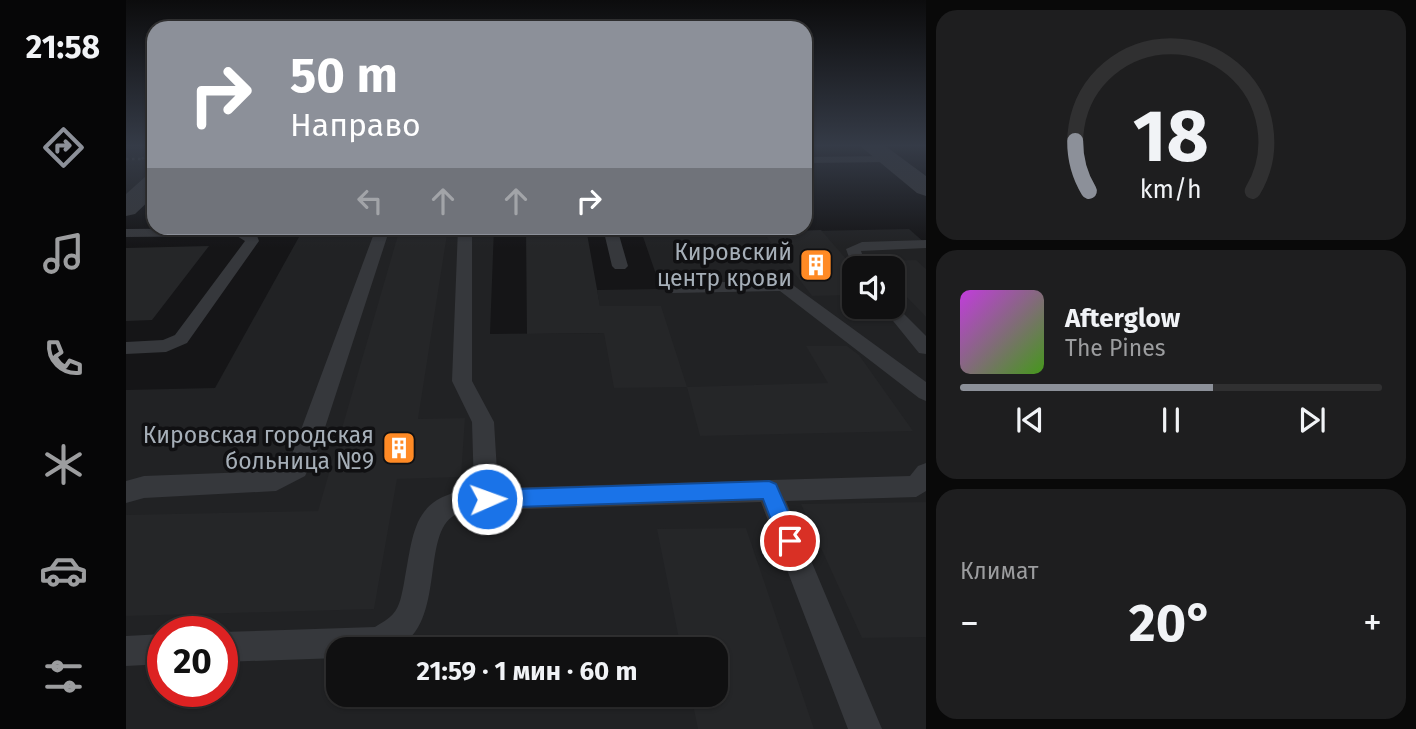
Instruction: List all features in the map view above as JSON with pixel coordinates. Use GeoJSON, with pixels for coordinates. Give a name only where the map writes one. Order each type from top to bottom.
{"type":"FeatureCollection","features":[{"type":"Feature","properties":{"kind":"street"},"geometry":{"type":"LineString","coordinates":[[126,208],[146,179]]}},
{"type":"Feature","properties":{"kind":"lane"},"geometry":{"type":"LineString","coordinates":[[126,233],[147,233]]}},
{"type":"Feature","properties":{"kind":"lane"},"geometry":{"type":"LineString","coordinates":[[126,348],[166,346],[187,334],[252,241],[251,236],[248,235]]}},
{"type":"Feature","properties":{"kind":"lane"},"geometry":{"type":"LineString","coordinates":[[126,492],[144,487],[276,481],[297,469],[307,449],[381,235]]}},
{"type":"Feature","properties":{"kind":"lane"},"geometry":{"type":"LineString","coordinates":[[465,235],[462,382],[483,422],[487,499]]}},
{"type":"Feature","properties":{"kind":"lane"},"geometry":{"type":"LineString","coordinates":[[612,235],[620,266]]}},
{"type":"Feature","properties":{"kind":"lane"},"geometry":{"type":"LineString","coordinates":[[855,256],[853,249],[862,246],[926,244]]}},
{"type":"Feature","properties":{"kind":"lane"},"geometry":{"type":"LineString","coordinates":[[672,288],[784,286],[926,393]]}},
{"type":"Feature","properties":{"kind":"lane"},"geometry":{"type":"LineString","coordinates":[[900,319],[926,348]]}},
{"type":"Feature","properties":{"kind":"lane"},"geometry":{"type":"LineString","coordinates":[[238,646],[380,642],[404,624],[416,595],[426,535],[436,515],[451,503],[487,499],[916,486],[926,473]]}},
{"type":"Feature","properties":{"kind":"lane"},"geometry":{"type":"LineString","coordinates":[[769,490],[852,692],[864,729]]}},
{"type":"Feature","properties":{"kind":"lane"},"geometry":{"type":"LineString","coordinates":[[126,651],[147,650]]}},
{"type":"Feature","properties":{"kind":"shaded area"},"geometry":{"type":"Polygon","coordinates":[[[126,179],[146,179],[126,197],[126,179]]]}},
{"type":"Feature","properties":{"kind":"shaded area"},"geometry":{"type":"Polygon","coordinates":[[[909,229],[926,244],[926,729],[126,729],[126,390],[215,388],[300,235],[494,235],[490,334],[604,333],[597,290],[661,289],[642,235],[812,235],[812,231],[909,229]]]}},
{"type":"Feature","properties":{"kind":"building","name":"Кировский центр крови"},"geometry":{"type":"Polygon","coordinates":[[[812,230],[821,230],[844,256],[842,295],[812,296],[765,235],[812,235],[812,230]]]}},
{"type":"Feature","properties":{"kind":"building","name":"Кировская городская больница №9"},"geometry":{"type":"Polygon","coordinates":[[[398,235],[447,235],[418,419],[465,418],[461,477],[397,479],[374,609],[126,616],[126,515],[318,511],[398,235]]]}},
{"type":"Feature","properties":{"kind":"building"},"geometry":{"type":"Polygon","coordinates":[[[526,235],[587,235],[600,306],[661,306],[687,387],[614,388],[604,333],[527,334],[526,235]]]}},
{"type":"Feature","properties":{"kind":"building"},"geometry":{"type":"Polygon","coordinates":[[[209,246],[152,320],[126,321],[126,248],[209,246]]]}},
{"type":"Feature","properties":{"kind":"building"},"geometry":{"type":"Polygon","coordinates":[[[905,260],[916,260],[926,269],[926,317],[905,295],[905,260]]]}},
{"type":"Feature","properties":{"kind":"building"},"geometry":{"type":"Polygon","coordinates":[[[806,346],[847,346],[859,355],[913,431],[700,436],[687,387],[828,383],[806,346]]]}},
{"type":"Feature","properties":{"kind":"building"},"geometry":{"type":"Polygon","coordinates":[[[926,502],[926,637],[862,638],[801,504],[926,502]]]}},
{"type":"Feature","properties":{"kind":"building"},"geometry":{"type":"Polygon","coordinates":[[[746,528],[814,729],[698,729],[693,707],[728,707],[728,637],[679,637],[657,529],[746,528]]]}},
{"type":"Feature","properties":{"kind":"place","name":"Кировский центр крови"},"geometry":{"type":"Point","coordinates":[816,265]}},
{"type":"Feature","properties":{"kind":"place","name":"Кировская городская больница №9"},"geometry":{"type":"Point","coordinates":[399,448]}},
{"type":"Feature","properties":{"kind":"route"},"geometry":{"type":"LineString","coordinates":[[487,499],[769,490],[790,541]]}}]}
